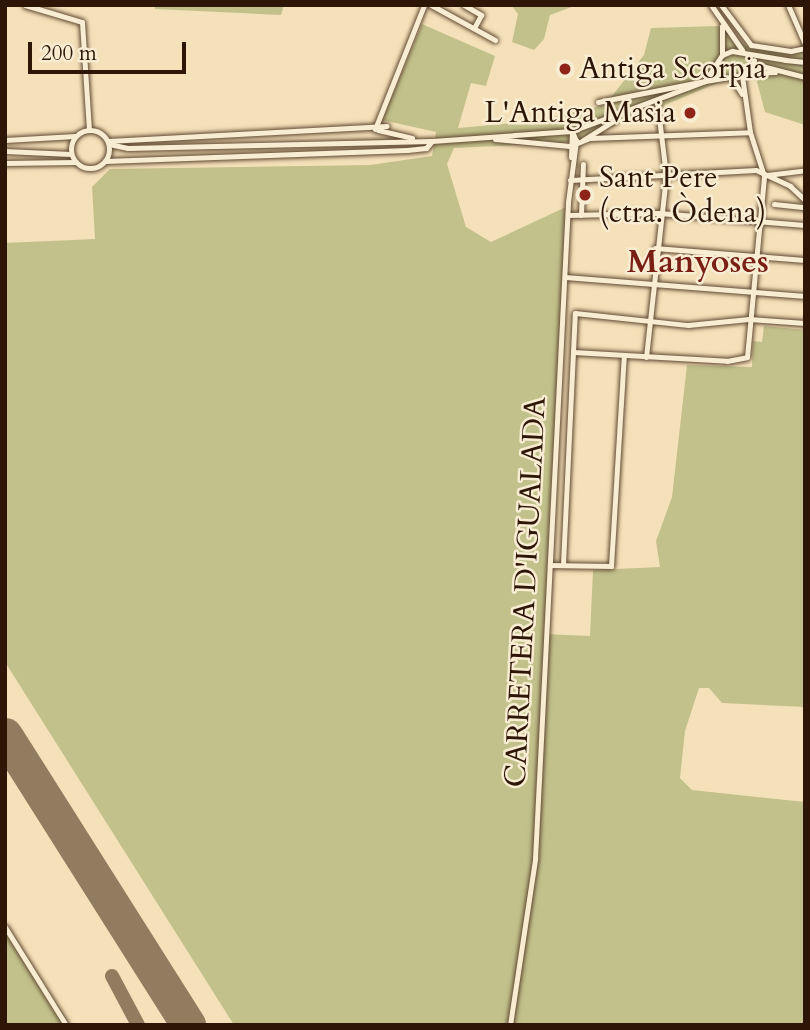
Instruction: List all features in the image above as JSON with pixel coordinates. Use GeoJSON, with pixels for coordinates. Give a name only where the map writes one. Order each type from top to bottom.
{"type":"FeatureCollection","features":[{"type":"Feature","properties":{"kind":"street"},"geometry":{"type":"LineString","coordinates":[[24,5],[82,22],[89,129]]}},
{"type":"Feature","properties":{"kind":"street"},"geometry":{"type":"LineString","coordinates":[[375,129],[411,32],[424,5]]}},
{"type":"Feature","properties":{"kind":"street"},"geometry":{"type":"LineString","coordinates":[[431,5],[495,40]]}},
{"type":"Feature","properties":{"kind":"street"},"geometry":{"type":"LineString","coordinates":[[464,5],[481,15],[474,28]]}},
{"type":"Feature","properties":{"kind":"street"},"geometry":{"type":"LineString","coordinates":[[711,5],[722,26],[754,62],[805,77]]}},
{"type":"Feature","properties":{"kind":"street"},"geometry":{"type":"LineString","coordinates":[[721,5],[751,45],[791,51],[805,46],[788,5]]}},
{"type":"Feature","properties":{"kind":"street"},"geometry":{"type":"LineString","coordinates":[[718,16],[726,12]]}},
{"type":"Feature","properties":{"kind":"street"},"geometry":{"type":"LineString","coordinates":[[54,150],[89,129],[99,131],[109,143],[128,148],[432,141],[572,131],[618,117],[705,81],[719,65],[722,55],[722,26]]}},
{"type":"Feature","properties":{"kind":"street"},"geometry":{"type":"LineString","coordinates":[[722,55],[744,51],[805,62]]}},
{"type":"Feature","properties":{"kind":"street"},"geometry":{"type":"LineString","coordinates":[[741,94],[745,74],[754,62],[786,60]]}},
{"type":"Feature","properties":{"kind":"street"},"geometry":{"type":"LineString","coordinates":[[573,352],[646,358],[744,360],[764,176],[741,94],[719,65]]}},
{"type":"Feature","properties":{"kind":"street"},"geometry":{"type":"LineString","coordinates":[[598,102],[728,76],[778,71]]}},
{"type":"Feature","properties":{"kind":"street"},"geometry":{"type":"LineString","coordinates":[[646,358],[655,248],[666,175],[664,137],[657,102]]}},
{"type":"Feature","properties":{"kind":"street"},"geometry":{"type":"LineString","coordinates":[[576,144],[618,117]]}},
{"type":"Feature","properties":{"kind":"street"},"geometry":{"type":"LineString","coordinates":[[109,143],[375,129],[387,126]]}},
{"type":"Feature","properties":{"kind":"street"},"geometry":{"type":"LineString","coordinates":[[375,129],[421,141]]}},
{"type":"Feature","properties":{"kind":"street","name":"CARRETERA D'IGUALADA"},"geometry":{"type":"LineString","coordinates":[[510,1025],[535,859],[570,180],[576,144],[572,131]]}},
{"type":"Feature","properties":{"kind":"street"},"geometry":{"type":"LineString","coordinates":[[489,138],[576,144],[613,138],[750,132]]}},
{"type":"Feature","properties":{"kind":"street"},"geometry":{"type":"LineString","coordinates":[[5,140],[74,139]]}},
{"type":"Feature","properties":{"kind":"street"},"geometry":{"type":"LineString","coordinates":[[74,139],[71,154],[76,162]]}},
{"type":"Feature","properties":{"kind":"street"},"geometry":{"type":"LineString","coordinates":[[107,158],[407,150],[426,148],[432,141]]}},
{"type":"Feature","properties":{"kind":"street"},"geometry":{"type":"LineString","coordinates":[[107,158],[109,143]]}},
{"type":"Feature","properties":{"kind":"street"},"geometry":{"type":"LineString","coordinates":[[5,163],[76,162],[91,168],[128,148]]}},
{"type":"Feature","properties":{"kind":"street"},"geometry":{"type":"LineString","coordinates":[[5,151],[54,150],[71,154]]}},
{"type":"Feature","properties":{"kind":"street"},"geometry":{"type":"LineString","coordinates":[[581,215],[583,164]]}},
{"type":"Feature","properties":{"kind":"street"},"geometry":{"type":"LineString","coordinates":[[570,180],[756,170],[790,186],[805,200]]}},
{"type":"Feature","properties":{"kind":"street"},"geometry":{"type":"LineString","coordinates":[[764,176],[805,170]]}},
{"type":"Feature","properties":{"kind":"street"},"geometry":{"type":"LineString","coordinates":[[774,204],[805,207]]}},
{"type":"Feature","properties":{"kind":"street"},"geometry":{"type":"LineString","coordinates":[[568,215],[659,213],[805,225]]}},
{"type":"Feature","properties":{"kind":"street"},"geometry":{"type":"LineString","coordinates":[[655,248],[805,260]]}},
{"type":"Feature","properties":{"kind":"street"},"geometry":{"type":"LineString","coordinates":[[565,277],[805,296]]}},
{"type":"Feature","properties":{"kind":"street"},"geometry":{"type":"LineString","coordinates":[[563,565],[575,313],[688,325],[750,319],[805,323]]}},
{"type":"Feature","properties":{"kind":"street"},"geometry":{"type":"LineString","coordinates":[[550,565],[611,566],[624,356]]}},
{"type":"Feature","properties":{"kind":"street"},"geometry":{"type":"LineString","coordinates":[[5,927],[66,1025]]}},
{"type":"Feature","properties":{"kind":"shaded area"},"geometry":{"type":"Polygon","coordinates":[[[155,5],[284,5],[281,15],[155,9],[155,5]]]}},
{"type":"Feature","properties":{"kind":"shaded area"},"geometry":{"type":"Polygon","coordinates":[[[511,5],[577,5],[550,15],[544,39],[534,50],[512,42],[518,14],[511,5]]]}},
{"type":"Feature","properties":{"kind":"shaded area"},"geometry":{"type":"Polygon","coordinates":[[[422,24],[495,56],[486,86],[471,83],[458,128],[534,121],[605,105],[644,55],[651,28],[718,26],[746,46],[805,52],[805,125],[765,112],[756,78],[720,82],[593,135],[563,143],[454,148],[447,164],[466,227],[491,242],[566,207],[544,634],[590,636],[593,570],[660,567],[656,541],[672,497],[687,365],[752,367],[753,341],[762,342],[764,326],[805,330],[805,707],[722,703],[709,688],[699,688],[685,731],[680,778],[692,790],[805,802],[805,1025],[234,1025],[5,662],[5,243],[95,239],[92,187],[110,169],[370,165],[432,156],[436,132],[382,120],[422,24]]]}},
{"type":"Feature","properties":{"kind":"shaded area"},"geometry":{"type":"Polygon","coordinates":[[[5,922],[70,1025],[5,1025],[5,922]]]}},
{"type":"Feature","properties":{"kind":"taxiway"},"geometry":{"type":"LineString","coordinates":[[112,976],[138,1025]]}},
{"type":"Feature","properties":{"kind":"runway"},"geometry":{"type":"LineString","coordinates":[[5,735],[188,1025]]}},
{"type":"Feature","properties":{"kind":"place","name":"Antiga Scorpia"},"geometry":{"type":"Point","coordinates":[565,69]}},
{"type":"Feature","properties":{"kind":"place","name":"L'Antiga Masia"},"geometry":{"type":"Point","coordinates":[690,113]}},
{"type":"Feature","properties":{"kind":"place","name":"Sant Pere (ctra. Òdena)"},"geometry":{"type":"Point","coordinates":[585,195]}},
{"type":"Feature","properties":{"kind":"district","name":"Manyoses"},"geometry":{"type":"Point","coordinates":[698,262]}}]}
